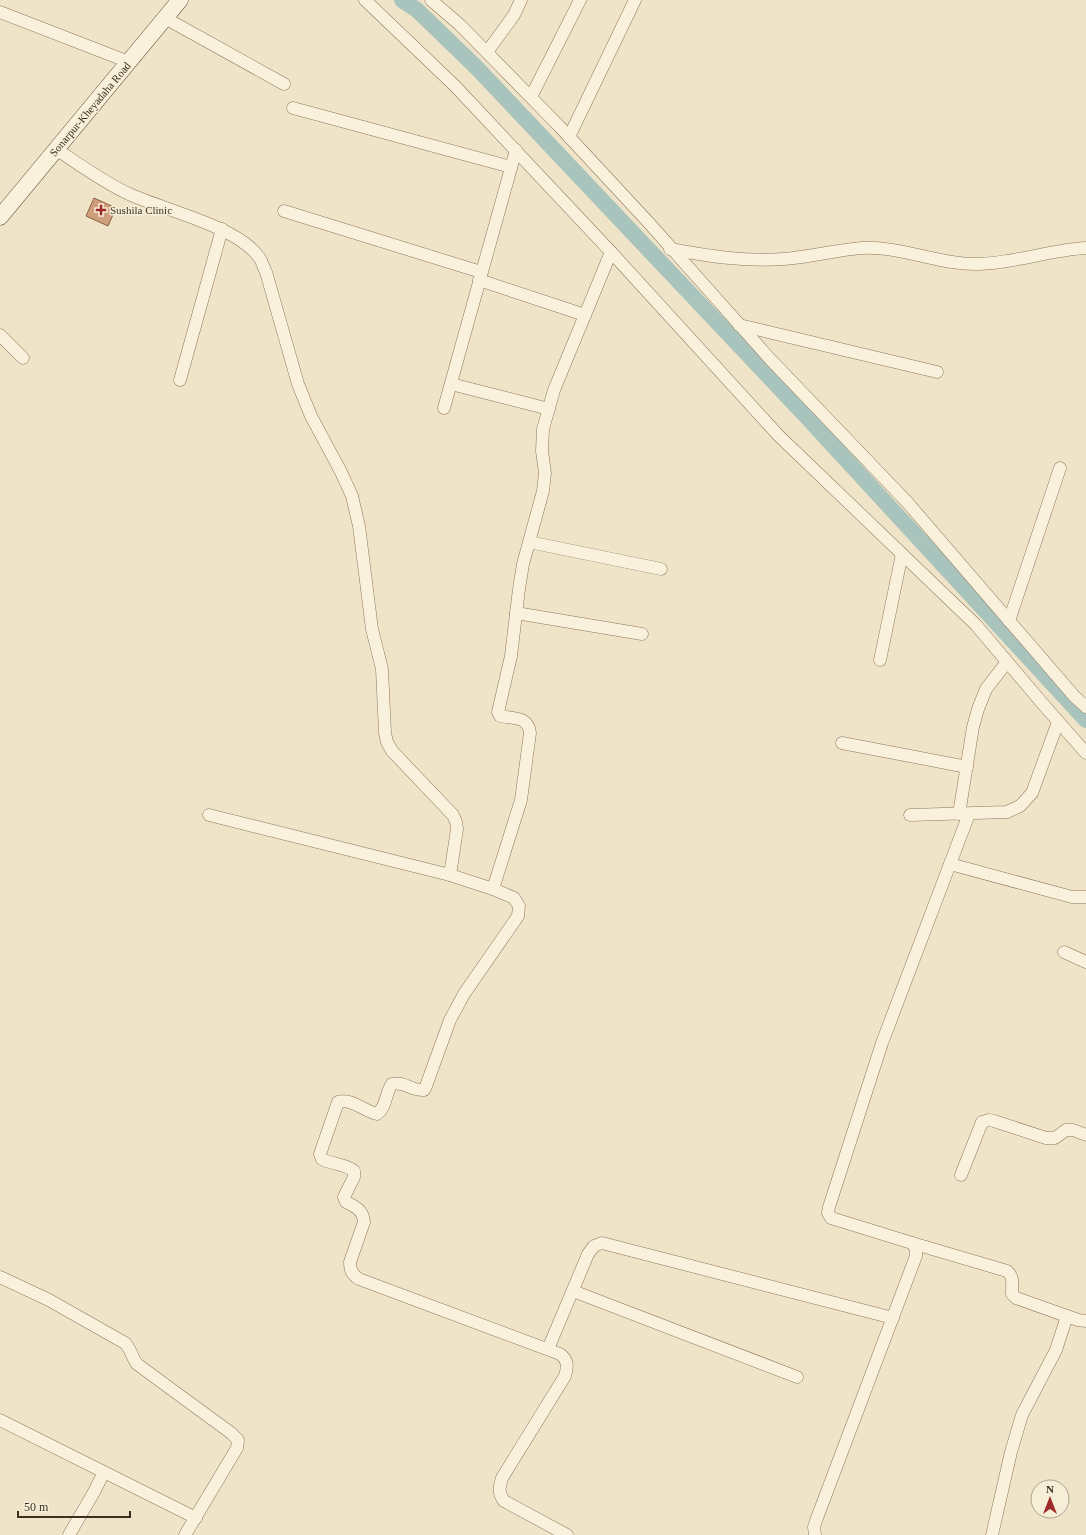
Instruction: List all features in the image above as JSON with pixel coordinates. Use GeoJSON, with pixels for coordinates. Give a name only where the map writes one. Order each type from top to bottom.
{"type":"FeatureCollection","features":[{"type":"Feature","properties":{"kind":"main road","name":"Sonarpur-Kheyadaha Road"},"geometry":{"type":"LineString","coordinates":[[3,208],[56,149],[129,62],[165,18],[174,1]]}},
{"type":"Feature","properties":{"kind":"street"},"geometry":{"type":"LineString","coordinates":[[365,0],[456,86],[611,252],[779,436],[976,624],[1086,753]]}},
{"type":"Feature","properties":{"kind":"street"},"geometry":{"type":"LineString","coordinates":[[431,0],[460,25],[531,97],[649,223],[670,249],[770,359],[907,502],[1074,696],[1086,707]]}},
{"type":"Feature","properties":{"kind":"street"},"geometry":{"type":"LineString","coordinates":[[486,52],[514,15],[521,0]]}},
{"type":"Feature","properties":{"kind":"street"},"geometry":{"type":"LineString","coordinates":[[531,97],[580,0]]}},
{"type":"Feature","properties":{"kind":"street"},"geometry":{"type":"LineString","coordinates":[[569,137],[635,0]]}},
{"type":"Feature","properties":{"kind":"street"},"geometry":{"type":"LineString","coordinates":[[0,12],[129,62]]}},
{"type":"Feature","properties":{"kind":"street"},"geometry":{"type":"LineString","coordinates":[[165,18],[284,84]]}},
{"type":"Feature","properties":{"kind":"street"},"geometry":{"type":"LineString","coordinates":[[293,108],[511,167]]}},
{"type":"Feature","properties":{"kind":"street"},"geometry":{"type":"LineString","coordinates":[[56,149],[100,178],[129,194],[222,229],[244,243],[258,256],[266,272],[298,384],[311,416],[352,496],[359,526],[372,629],[382,669],[385,733],[387,742],[392,751],[453,815],[456,822],[457,829],[450,875]]}},
{"type":"Feature","properties":{"kind":"street"},"geometry":{"type":"LineString","coordinates":[[444,408],[516,150]]}},
{"type":"Feature","properties":{"kind":"street"},"geometry":{"type":"LineString","coordinates":[[284,211],[480,276],[584,315]]}},
{"type":"Feature","properties":{"kind":"street"},"geometry":{"type":"LineString","coordinates":[[180,380],[222,229]]}},
{"type":"Feature","properties":{"kind":"street"},"geometry":{"type":"LineString","coordinates":[[670,249],[741,260],[783,259],[863,248],[895,251],[947,262],[978,264],[1009,262],[1048,252],[1086,248]]}},
{"type":"Feature","properties":{"kind":"street"},"geometry":{"type":"LineString","coordinates":[[493,889],[521,800],[530,733],[529,725],[526,721],[500,716],[498,712],[511,656],[520,581],[543,491],[545,473],[542,451],[543,430],[554,390],[611,252]]}},
{"type":"Feature","properties":{"kind":"street"},"geometry":{"type":"LineString","coordinates":[[739,325],[937,372]]}},
{"type":"Feature","properties":{"kind":"street"},"geometry":{"type":"LineString","coordinates":[[0,335],[23,358]]}},
{"type":"Feature","properties":{"kind":"street"},"geometry":{"type":"LineString","coordinates":[[451,384],[549,409]]}},
{"type":"Feature","properties":{"kind":"street"},"geometry":{"type":"LineString","coordinates":[[1010,621],[1060,468]]}},
{"type":"Feature","properties":{"kind":"street"},"geometry":{"type":"LineString","coordinates":[[529,542],[661,569]]}},
{"type":"Feature","properties":{"kind":"street"},"geometry":{"type":"LineString","coordinates":[[880,660],[902,554]]}},
{"type":"Feature","properties":{"kind":"street"},"geometry":{"type":"LineString","coordinates":[[516,613],[642,634]]}},
{"type":"Feature","properties":{"kind":"street"},"geometry":{"type":"LineString","coordinates":[[1007,662],[986,689],[978,709],[973,727],[967,767],[964,814],[950,864],[882,1043],[828,1213],[831,1218],[1007,1271],[1011,1275],[1013,1281],[1012,1294],[1016,1298],[1078,1320],[1086,1321]]}},
{"type":"Feature","properties":{"kind":"street"},"geometry":{"type":"LineString","coordinates":[[910,815],[1007,812],[1020,806],[1032,793],[1058,722]]}},
{"type":"Feature","properties":{"kind":"street"},"geometry":{"type":"LineString","coordinates":[[842,743],[967,767]]}},
{"type":"Feature","properties":{"kind":"street"},"geometry":{"type":"LineString","coordinates":[[209,815],[450,875],[493,889],[514,898],[518,906],[518,916],[456,1007],[424,1090],[419,1091],[401,1084],[392,1084],[389,1088],[381,1111],[377,1114],[348,1102],[338,1102],[320,1154],[322,1159],[326,1162],[350,1167],[354,1171],[354,1177],[344,1197],[346,1202],[361,1210],[364,1222],[350,1262],[352,1274],[359,1279],[548,1349],[566,1358],[568,1367],[565,1376],[502,1478],[499,1486],[499,1494],[504,1501],[567,1535]]}},
{"type":"Feature","properties":{"kind":"street"},"geometry":{"type":"LineString","coordinates":[[950,864],[1072,897],[1086,897]]}},
{"type":"Feature","properties":{"kind":"street"},"geometry":{"type":"LineString","coordinates":[[1064,952],[1086,962]]}},
{"type":"Feature","properties":{"kind":"street"},"geometry":{"type":"LineString","coordinates":[[961,1176],[982,1122],[988,1120],[1046,1138],[1055,1138],[1066,1130],[1073,1130],[1086,1135]]}},
{"type":"Feature","properties":{"kind":"street"},"geometry":{"type":"LineString","coordinates":[[548,1349],[588,1254],[594,1246],[602,1243],[893,1318]]}},
{"type":"Feature","properties":{"kind":"street"},"geometry":{"type":"LineString","coordinates":[[816,1535],[814,1532],[814,1527],[817,1518],[916,1256],[916,1249],[912,1243]]}},
{"type":"Feature","properties":{"kind":"street"},"geometry":{"type":"LineString","coordinates":[[0,1277],[49,1300],[125,1343],[129,1347],[133,1359],[137,1364],[231,1433],[238,1440],[237,1448],[185,1535]]}},
{"type":"Feature","properties":{"kind":"street"},"geometry":{"type":"LineString","coordinates":[[573,1291],[797,1377]]}},
{"type":"Feature","properties":{"kind":"street"},"geometry":{"type":"LineString","coordinates":[[992,1535],[1011,1452],[1022,1415],[1056,1350],[1067,1316]]}},
{"type":"Feature","properties":{"kind":"street"},"geometry":{"type":"LineString","coordinates":[[0,1420],[196,1518]]}},
{"type":"Feature","properties":{"kind":"street"},"geometry":{"type":"LineString","coordinates":[[69,1535],[104,1472]]}},
{"type":"Feature","properties":{"kind":"building"},"geometry":{"type":"Polygon","coordinates":[[[94,198],[116,208],[108,226],[86,216],[94,198]]]}},
{"type":"Feature","properties":{"kind":"waterway"},"geometry":{"type":"LineString","coordinates":[[402,0],[417,10],[476,67],[804,414],[1086,720]]}},
{"type":"Feature","properties":{"kind":"place","name":"Sushila Clinic"},"geometry":{"type":"Point","coordinates":[101,210]}}]}
